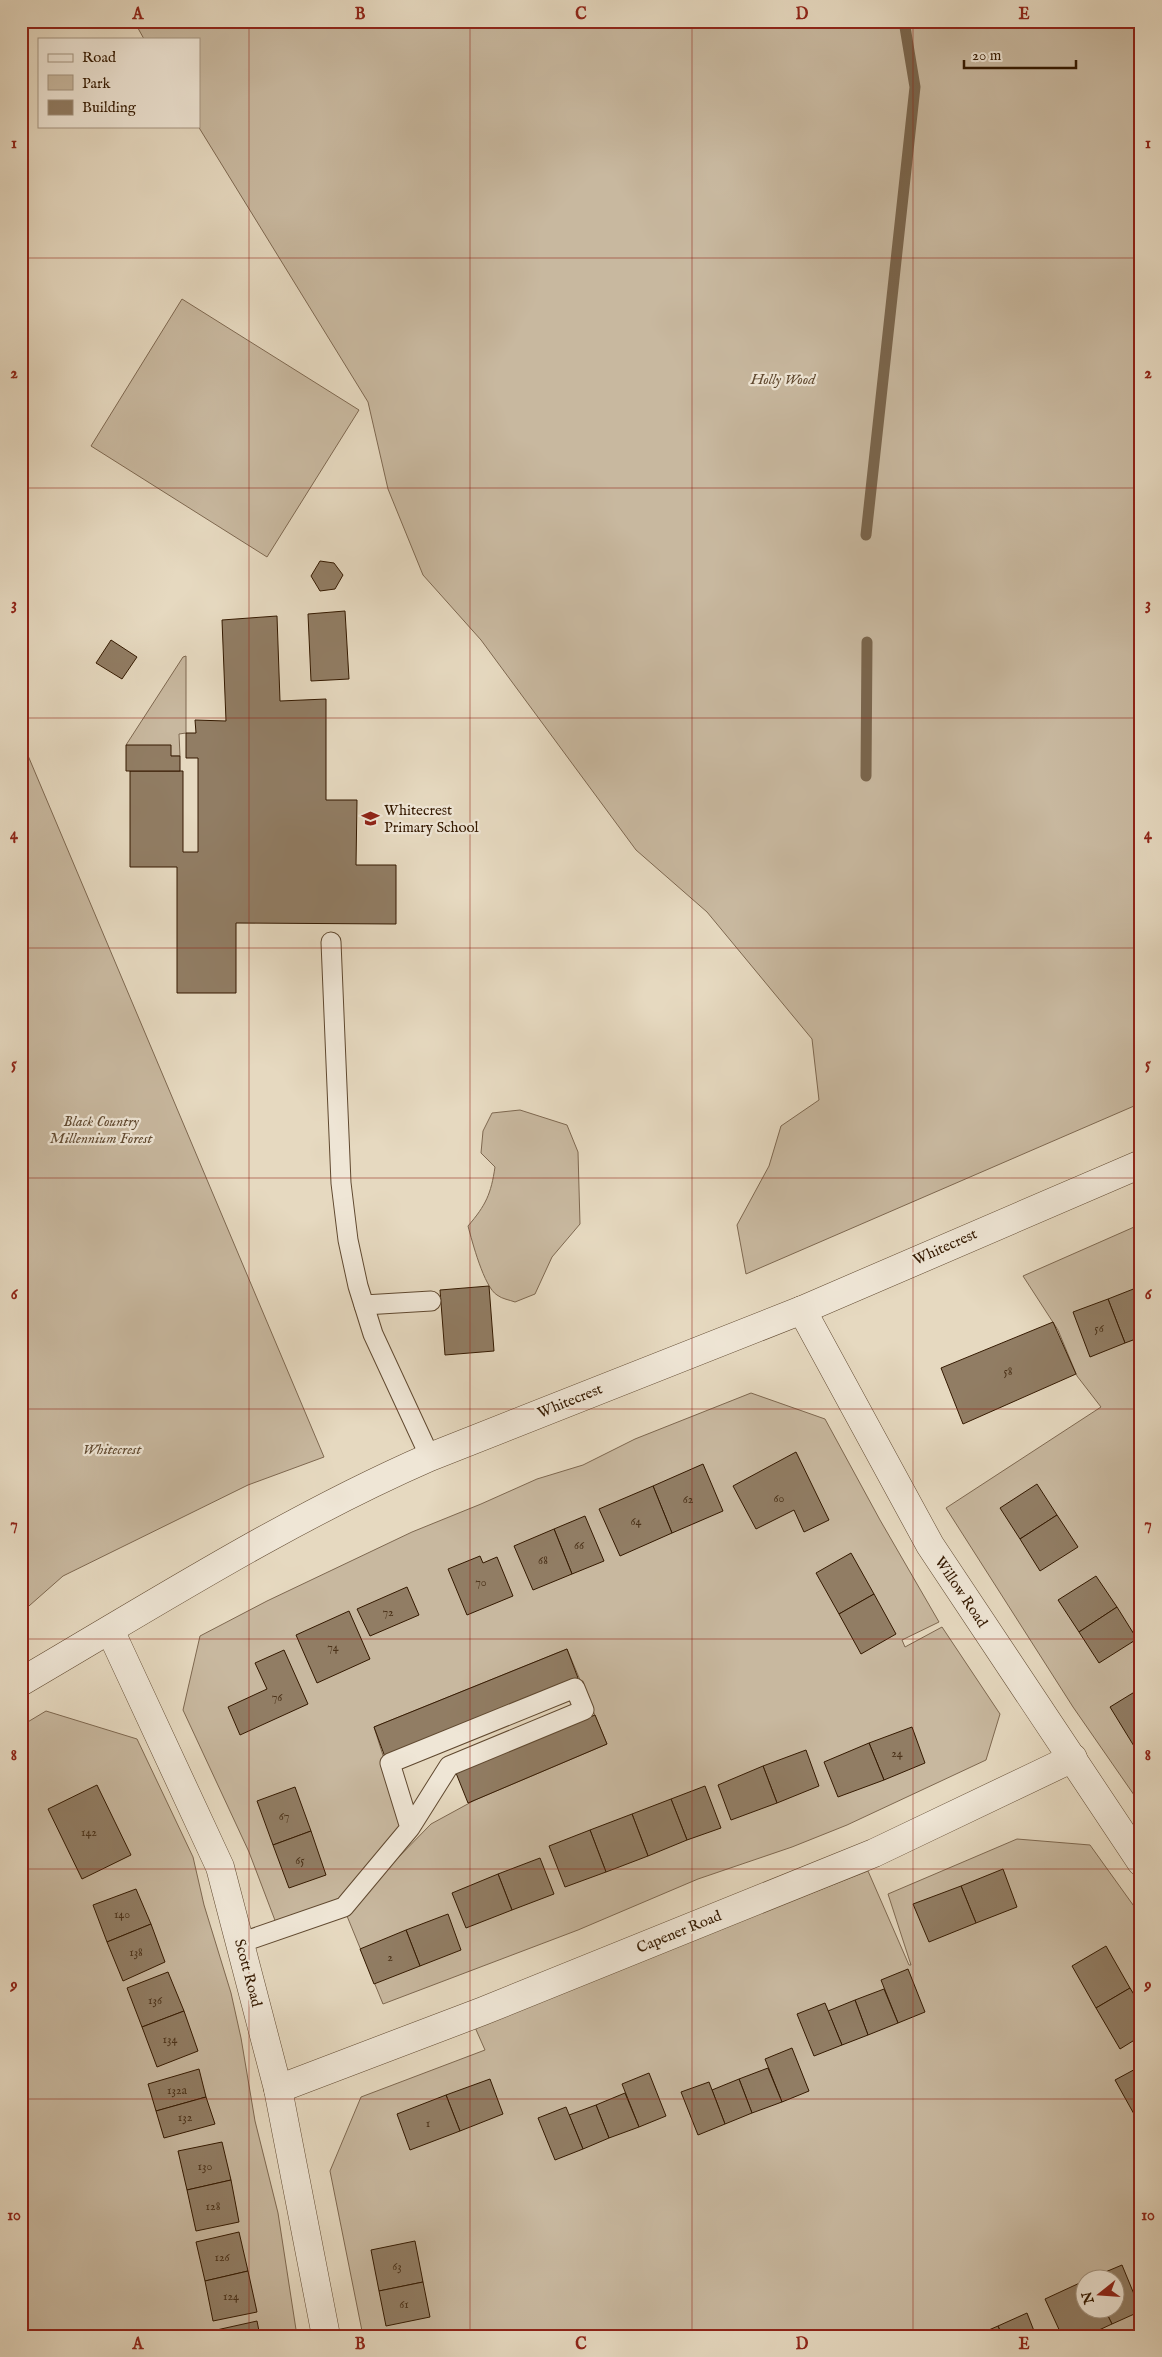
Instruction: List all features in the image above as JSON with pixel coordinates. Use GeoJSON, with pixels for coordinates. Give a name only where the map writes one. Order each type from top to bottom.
{"type":"FeatureCollection","features":[{"type":"Feature","properties":{"kind":"street","name":"Whitecrest"},"geometry":{"type":"LineString","coordinates":[[21,1682],[232,1557],[382,1478],[430,1457],[802,1310],[1141,1164]]}},
{"type":"Feature","properties":{"kind":"street","name":"Willow Road"},"geometry":{"type":"LineString","coordinates":[[802,1310],[930,1545],[1141,1862]]}},
{"type":"Feature","properties":{"kind":"street","name":"Scott Road"},"geometry":{"type":"LineString","coordinates":[[110,1630],[220,1867],[278,2089],[326,2336]]}},
{"type":"Feature","properties":{"kind":"street","name":"Capener Road"},"geometry":{"type":"LineString","coordinates":[[278,2089],[483,2011],[874,1853],[1073,1758]]}},
{"type":"Feature","properties":{"kind":"lane"},"geometry":{"type":"LineString","coordinates":[[332,942],[341,1183],[348,1240],[364,1305],[380,1349],[430,1457]]}},
{"type":"Feature","properties":{"kind":"lane"},"geometry":{"type":"LineString","coordinates":[[364,1305],[432,1301]]}},
{"type":"Feature","properties":{"kind":"lane"},"geometry":{"type":"LineString","coordinates":[[240,1943],[344,1907],[410,1828],[449,1766],[584,1710],[575,1688],[390,1763],[410,1828]]}},
{"type":"Feature","properties":{"kind":"green space","name":"Holly Wood"},"geometry":{"type":"Polygon","coordinates":[[[134,21],[1141,21],[1141,1103],[746,1274],[737,1225],[769,1166],[781,1126],[819,1100],[812,1039],[707,912],[636,850],[481,640],[423,575],[388,489],[368,402],[199,128],[200,38],[143,38],[134,21]]]}},
{"type":"Feature","properties":{"kind":"green space"},"geometry":{"type":"Polygon","coordinates":[[[182,299],[359,410],[267,557],[91,446],[182,299]]]}},
{"type":"Feature","properties":{"kind":"green space"},"geometry":{"type":"Polygon","coordinates":[[[186,656],[186,733],[179,734],[180,756],[171,756],[126,745],[183,657],[186,656]]]}},
{"type":"Feature","properties":{"kind":"green space","name":"Black Country Millennium Forest"},"geometry":{"type":"Polygon","coordinates":[[[21,739],[324,1457],[248,1485],[63,1576],[21,1613],[21,739]]]}},
{"type":"Feature","properties":{"kind":"green space"},"geometry":{"type":"Polygon","coordinates":[[[520,1110],[567,1125],[578,1152],[580,1224],[552,1257],[535,1294],[515,1302],[497,1295],[492,1290],[483,1274],[468,1226],[487,1199],[495,1167],[481,1153],[483,1131],[492,1113],[520,1110]]]}},
{"type":"Feature","properties":{"kind":"green space"},"geometry":{"type":"Polygon","coordinates":[[[1141,1224],[1141,1805],[1073,1707],[946,1508],[1101,1407],[1077,1376],[1058,1330],[1023,1276],[1141,1224]]]}},
{"type":"Feature","properties":{"kind":"green space"},"geometry":{"type":"Polygon","coordinates":[[[751,1393],[825,1419],[939,1622],[902,1640],[905,1647],[942,1627],[1000,1714],[986,1760],[847,1825],[792,1847],[698,1879],[578,1930],[383,2004],[347,1916],[386,1870],[431,1824],[475,1800],[607,1744],[567,1649],[374,1727],[405,1825],[340,1898],[276,1923],[249,1852],[183,1710],[200,1636],[267,1601],[412,1532],[537,1479],[583,1465],[635,1439],[751,1393]]]}},
{"type":"Feature","properties":{"kind":"green space"},"geometry":{"type":"Polygon","coordinates":[[[46,1711],[137,1739],[193,1857],[204,1905],[231,1993],[241,2038],[255,2121],[278,2213],[297,2336],[21,2336],[21,1726],[46,1711]]]}},
{"type":"Feature","properties":{"kind":"green space"},"geometry":{"type":"Polygon","coordinates":[[[1017,1839],[1090,1845],[1141,1916],[1141,2336],[363,2336],[330,2171],[361,2097],[485,2050],[474,2025],[868,1871],[909,1965],[911,1965],[888,1894],[1017,1839]]]}},
{"type":"Feature","properties":{"kind":"building"},"geometry":{"type":"Polygon","coordinates":[[[320,561],[334,563],[343,575],[335,589],[320,591],[311,576],[320,561]]]}},
{"type":"Feature","properties":{"kind":"building"},"geometry":{"type":"Polygon","coordinates":[[[345,611],[349,679],[311,681],[308,614],[345,611]]]}},
{"type":"Feature","properties":{"kind":"building","name":"Whitecrest Primary School"},"geometry":{"type":"Polygon","coordinates":[[[277,616],[280,701],[326,699],[326,800],[357,800],[356,865],[396,865],[396,924],[236,923],[236,993],[177,993],[177,867],[130,867],[130,771],[183,771],[183,852],[198,852],[198,758],[186,758],[186,733],[196,733],[195,720],[226,721],[222,620],[277,616]]]}},
{"type":"Feature","properties":{"kind":"building"},"geometry":{"type":"Polygon","coordinates":[[[111,640],[137,657],[122,679],[96,663],[111,640]]]}},
{"type":"Feature","properties":{"kind":"building"},"geometry":{"type":"Polygon","coordinates":[[[126,745],[171,745],[171,756],[180,756],[180,771],[126,771],[126,745]]]}},
{"type":"Feature","properties":{"kind":"building"},"geometry":{"type":"Polygon","coordinates":[[[489,1286],[494,1351],[445,1355],[440,1290],[489,1286]]]}},
{"type":"Feature","properties":{"kind":"building"},"geometry":{"type":"Polygon","coordinates":[[[1141,1286],[1141,1337],[1125,1343],[1108,1299],[1141,1286]]]}},
{"type":"Feature","properties":{"kind":"building"},"geometry":{"type":"Polygon","coordinates":[[[1108,1299],[1125,1343],[1090,1357],[1073,1312],[1108,1299]]]}},
{"type":"Feature","properties":{"kind":"building"},"geometry":{"type":"Polygon","coordinates":[[[1053,1322],[1076,1374],[963,1424],[941,1368],[1053,1322]]]}},
{"type":"Feature","properties":{"kind":"building"},"geometry":{"type":"Polygon","coordinates":[[[796,1452],[829,1520],[804,1532],[794,1510],[756,1529],[733,1486],[796,1452]]]}},
{"type":"Feature","properties":{"kind":"building"},"geometry":{"type":"Polygon","coordinates":[[[703,1464],[723,1511],[672,1533],[653,1486],[703,1464]]]}},
{"type":"Feature","properties":{"kind":"building"},"geometry":{"type":"Polygon","coordinates":[[[1037,1484],[1057,1515],[1020,1539],[1000,1508],[1037,1484]]]}},
{"type":"Feature","properties":{"kind":"building"},"geometry":{"type":"Polygon","coordinates":[[[653,1486],[672,1533],[620,1556],[599,1509],[653,1486]]]}},
{"type":"Feature","properties":{"kind":"building"},"geometry":{"type":"Polygon","coordinates":[[[1057,1515],[1078,1547],[1040,1571],[1020,1539],[1057,1515]]]}},
{"type":"Feature","properties":{"kind":"building"},"geometry":{"type":"Polygon","coordinates":[[[585,1516],[604,1561],[572,1574],[554,1529],[585,1516]]]}},
{"type":"Feature","properties":{"kind":"building"},"geometry":{"type":"Polygon","coordinates":[[[554,1529],[572,1574],[533,1590],[514,1546],[554,1529]]]}},
{"type":"Feature","properties":{"kind":"building"},"geometry":{"type":"Polygon","coordinates":[[[851,1553],[874,1594],[839,1614],[816,1573],[851,1553]]]}},
{"type":"Feature","properties":{"kind":"building"},"geometry":{"type":"Polygon","coordinates":[[[480,1556],[483,1563],[497,1557],[513,1596],[467,1615],[448,1569],[480,1556]]]}},
{"type":"Feature","properties":{"kind":"building"},"geometry":{"type":"Polygon","coordinates":[[[1096,1576],[1117,1607],[1079,1632],[1058,1600],[1096,1576]]]}},
{"type":"Feature","properties":{"kind":"building"},"geometry":{"type":"Polygon","coordinates":[[[407,1587],[419,1615],[370,1636],[357,1609],[407,1587]]]}},
{"type":"Feature","properties":{"kind":"building"},"geometry":{"type":"Polygon","coordinates":[[[874,1594],[896,1634],[861,1654],[839,1614],[874,1594]]]}},
{"type":"Feature","properties":{"kind":"building"},"geometry":{"type":"Polygon","coordinates":[[[1117,1607],[1137,1639],[1099,1663],[1079,1632],[1117,1607]]]}},
{"type":"Feature","properties":{"kind":"building"},"geometry":{"type":"Polygon","coordinates":[[[349,1611],[370,1659],[317,1683],[296,1635],[349,1611]]]}},
{"type":"Feature","properties":{"kind":"building"},"geometry":{"type":"Polygon","coordinates":[[[567,1649],[578,1678],[385,1757],[374,1727],[567,1649]]]}},
{"type":"Feature","properties":{"kind":"building"},"geometry":{"type":"Polygon","coordinates":[[[284,1650],[308,1704],[240,1735],[228,1707],[267,1689],[255,1663],[284,1650]]]}},
{"type":"Feature","properties":{"kind":"building"},"geometry":{"type":"Polygon","coordinates":[[[1141,1688],[1141,1749],[1137,1751],[1110,1707],[1141,1688]]]}},
{"type":"Feature","properties":{"kind":"building"},"geometry":{"type":"Polygon","coordinates":[[[595,1715],[607,1744],[468,1803],[456,1773],[595,1715]]]}},
{"type":"Feature","properties":{"kind":"building"},"geometry":{"type":"Polygon","coordinates":[[[912,1727],[925,1763],[884,1780],[869,1743],[912,1727]]]}},
{"type":"Feature","properties":{"kind":"building"},"geometry":{"type":"Polygon","coordinates":[[[869,1743],[884,1780],[838,1797],[824,1762],[869,1743]]]}},
{"type":"Feature","properties":{"kind":"building"},"geometry":{"type":"Polygon","coordinates":[[[806,1750],[819,1786],[777,1803],[763,1766],[806,1750]]]}},
{"type":"Feature","properties":{"kind":"building"},"geometry":{"type":"Polygon","coordinates":[[[763,1766],[777,1803],[731,1820],[718,1785],[763,1766]]]}},
{"type":"Feature","properties":{"kind":"building"},"geometry":{"type":"Polygon","coordinates":[[[97,1785],[131,1855],[82,1879],[48,1809],[97,1785]]]}},
{"type":"Feature","properties":{"kind":"building"},"geometry":{"type":"Polygon","coordinates":[[[705,1786],[721,1828],[687,1840],[671,1799],[705,1786]]]}},
{"type":"Feature","properties":{"kind":"building"},"geometry":{"type":"Polygon","coordinates":[[[295,1787],[311,1831],[273,1845],[257,1801],[295,1787]]]}},
{"type":"Feature","properties":{"kind":"building"},"geometry":{"type":"Polygon","coordinates":[[[671,1799],[687,1840],[648,1856],[632,1814],[671,1799]]]}},
{"type":"Feature","properties":{"kind":"building"},"geometry":{"type":"Polygon","coordinates":[[[632,1814],[648,1856],[606,1872],[590,1830],[632,1814]]]}},
{"type":"Feature","properties":{"kind":"building"},"geometry":{"type":"Polygon","coordinates":[[[590,1830],[606,1872],[565,1887],[549,1846],[590,1830]]]}},
{"type":"Feature","properties":{"kind":"building"},"geometry":{"type":"Polygon","coordinates":[[[311,1831],[326,1875],[289,1888],[273,1845],[311,1831]]]}},
{"type":"Feature","properties":{"kind":"building"},"geometry":{"type":"Polygon","coordinates":[[[540,1858],[554,1894],[512,1910],[498,1874],[540,1858]]]}},
{"type":"Feature","properties":{"kind":"building"},"geometry":{"type":"Polygon","coordinates":[[[1003,1869],[1017,1907],[976,1923],[961,1886],[1003,1869]]]}},
{"type":"Feature","properties":{"kind":"building"},"geometry":{"type":"Polygon","coordinates":[[[498,1874],[512,1910],[466,1928],[452,1893],[498,1874]]]}},
{"type":"Feature","properties":{"kind":"building"},"geometry":{"type":"Polygon","coordinates":[[[961,1886],[976,1923],[929,1942],[913,1904],[961,1886]]]}},
{"type":"Feature","properties":{"kind":"building"},"geometry":{"type":"Polygon","coordinates":[[[136,1889],[151,1924],[107,1942],[93,1905],[136,1889]]]}},
{"type":"Feature","properties":{"kind":"building"},"geometry":{"type":"Polygon","coordinates":[[[448,1914],[461,1950],[420,1966],[406,1930],[448,1914]]]}},
{"type":"Feature","properties":{"kind":"building"},"geometry":{"type":"Polygon","coordinates":[[[151,1924],[165,1962],[123,1981],[107,1942],[151,1924]]]}},
{"type":"Feature","properties":{"kind":"building"},"geometry":{"type":"Polygon","coordinates":[[[406,1930],[420,1966],[374,1984],[360,1949],[406,1930]]]}},
{"type":"Feature","properties":{"kind":"building"},"geometry":{"type":"Polygon","coordinates":[[[1106,1946],[1130,1988],[1096,2008],[1072,1966],[1106,1946]]]}},
{"type":"Feature","properties":{"kind":"building"},"geometry":{"type":"Polygon","coordinates":[[[908,1969],[925,2012],[898,2023],[881,1980],[908,1969]]]}},
{"type":"Feature","properties":{"kind":"building"},"geometry":{"type":"Polygon","coordinates":[[[168,1972],[184,2011],[142,2027],[127,1988],[168,1972]]]}},
{"type":"Feature","properties":{"kind":"building"},"geometry":{"type":"Polygon","coordinates":[[[1130,1988],[1141,2006],[1141,2036],[1120,2049],[1096,2008],[1130,1988]]]}},
{"type":"Feature","properties":{"kind":"building"},"geometry":{"type":"Polygon","coordinates":[[[884,1989],[898,2023],[868,2035],[855,2000],[884,1989]]]}},
{"type":"Feature","properties":{"kind":"building"},"geometry":{"type":"Polygon","coordinates":[[[855,2000],[868,2035],[842,2045],[828,2011],[855,2000]]]}},
{"type":"Feature","properties":{"kind":"building"},"geometry":{"type":"Polygon","coordinates":[[[825,2003],[842,2045],[814,2056],[797,2014],[825,2003]]]}},
{"type":"Feature","properties":{"kind":"building"},"geometry":{"type":"Polygon","coordinates":[[[184,2011],[198,2051],[157,2067],[142,2027],[184,2011]]]}},
{"type":"Feature","properties":{"kind":"building"},"geometry":{"type":"Polygon","coordinates":[[[792,2048],[809,2091],[782,2102],[765,2059],[792,2048]]]}},
{"type":"Feature","properties":{"kind":"building"},"geometry":{"type":"Polygon","coordinates":[[[1141,2066],[1141,2122],[1139,2123],[1115,2080],[1141,2066]]]}},
{"type":"Feature","properties":{"kind":"building"},"geometry":{"type":"Polygon","coordinates":[[[768,2068],[782,2102],[752,2113],[739,2079],[768,2068]]]}},
{"type":"Feature","properties":{"kind":"building"},"geometry":{"type":"Polygon","coordinates":[[[199,2069],[206,2097],[156,2111],[148,2084],[199,2069]]]}},
{"type":"Feature","properties":{"kind":"building"},"geometry":{"type":"Polygon","coordinates":[[[649,2073],[666,2116],[639,2127],[622,2084],[649,2073]]]}},
{"type":"Feature","properties":{"kind":"building"},"geometry":{"type":"Polygon","coordinates":[[[490,2079],[503,2114],[460,2131],[446,2095],[490,2079]]]}},
{"type":"Feature","properties":{"kind":"building"},"geometry":{"type":"Polygon","coordinates":[[[739,2079],[752,2113],[725,2124],[712,2090],[739,2079]]]}},
{"type":"Feature","properties":{"kind":"building"},"geometry":{"type":"Polygon","coordinates":[[[709,2082],[725,2124],[698,2135],[681,2092],[709,2082]]]}},
{"type":"Feature","properties":{"kind":"building"},"geometry":{"type":"Polygon","coordinates":[[[625,2093],[639,2127],[609,2138],[596,2105],[625,2093]]]}},
{"type":"Feature","properties":{"kind":"building"},"geometry":{"type":"Polygon","coordinates":[[[446,2095],[460,2131],[410,2150],[397,2114],[446,2095]]]}},
{"type":"Feature","properties":{"kind":"building"},"geometry":{"type":"Polygon","coordinates":[[[206,2097],[215,2124],[164,2138],[156,2111],[206,2097]]]}},
{"type":"Feature","properties":{"kind":"building"},"geometry":{"type":"Polygon","coordinates":[[[596,2105],[609,2138],[583,2149],[569,2115],[596,2105]]]}},
{"type":"Feature","properties":{"kind":"building"},"geometry":{"type":"Polygon","coordinates":[[[566,2107],[583,2149],[555,2160],[538,2118],[566,2107]]]}},
{"type":"Feature","properties":{"kind":"building"},"geometry":{"type":"Polygon","coordinates":[[[222,2142],[231,2180],[187,2190],[178,2151],[222,2142]]]}},
{"type":"Feature","properties":{"kind":"building"},"geometry":{"type":"Polygon","coordinates":[[[231,2180],[239,2222],[196,2231],[187,2190],[231,2180]]]}},
{"type":"Feature","properties":{"kind":"building"},"geometry":{"type":"Polygon","coordinates":[[[239,2232],[248,2271],[205,2281],[196,2242],[239,2232]]]}},
{"type":"Feature","properties":{"kind":"building"},"geometry":{"type":"Polygon","coordinates":[[[415,2241],[423,2282],[379,2291],[371,2250],[415,2241]]]}},
{"type":"Feature","properties":{"kind":"building"},"geometry":{"type":"Polygon","coordinates":[[[1122,2265],[1141,2311],[1124,2319],[1124,2270],[1110,2270],[1122,2265]]]}},
{"type":"Feature","properties":{"kind":"building"},"geometry":{"type":"Polygon","coordinates":[[[248,2271],[257,2312],[213,2321],[205,2281],[248,2271]]]}},
{"type":"Feature","properties":{"kind":"building"},"geometry":{"type":"Polygon","coordinates":[[[423,2282],[430,2317],[386,2326],[379,2291],[423,2282]]]}},
{"type":"Feature","properties":{"kind":"building"},"geometry":{"type":"Polygon","coordinates":[[[1074,2286],[1074,2320],[1110,2320],[1112,2324],[1086,2336],[1062,2336],[1045,2299],[1074,2286]]]}},
{"type":"Feature","properties":{"kind":"building"},"geometry":{"type":"Polygon","coordinates":[[[1027,2313],[1036,2336],[1002,2336],[998,2326],[1027,2313]]]}},
{"type":"Feature","properties":{"kind":"building"},"geometry":{"type":"Polygon","coordinates":[[[1110,2320],[1121,2320],[1112,2324],[1110,2320]]]}},
{"type":"Feature","properties":{"kind":"building"},"geometry":{"type":"Polygon","coordinates":[[[257,2321],[260,2336],[213,2336],[212,2331],[257,2321]]]}},
{"type":"Feature","properties":{"kind":"building"},"geometry":{"type":"Polygon","coordinates":[[[998,2326],[1002,2336],[975,2336],[998,2326]]]}},
{"type":"Feature","properties":{"kind":"waterway"},"geometry":{"type":"LineString","coordinates":[[866,535],[915,87],[904,21]]}},
{"type":"Feature","properties":{"kind":"waterway"},"geometry":{"type":"LineString","coordinates":[[866,776],[867,642]]}},
{"type":"Feature","properties":{"kind":"place","name":"Whitecrest Primary School"},"geometry":{"type":"Point","coordinates":[370,819]}}]}
